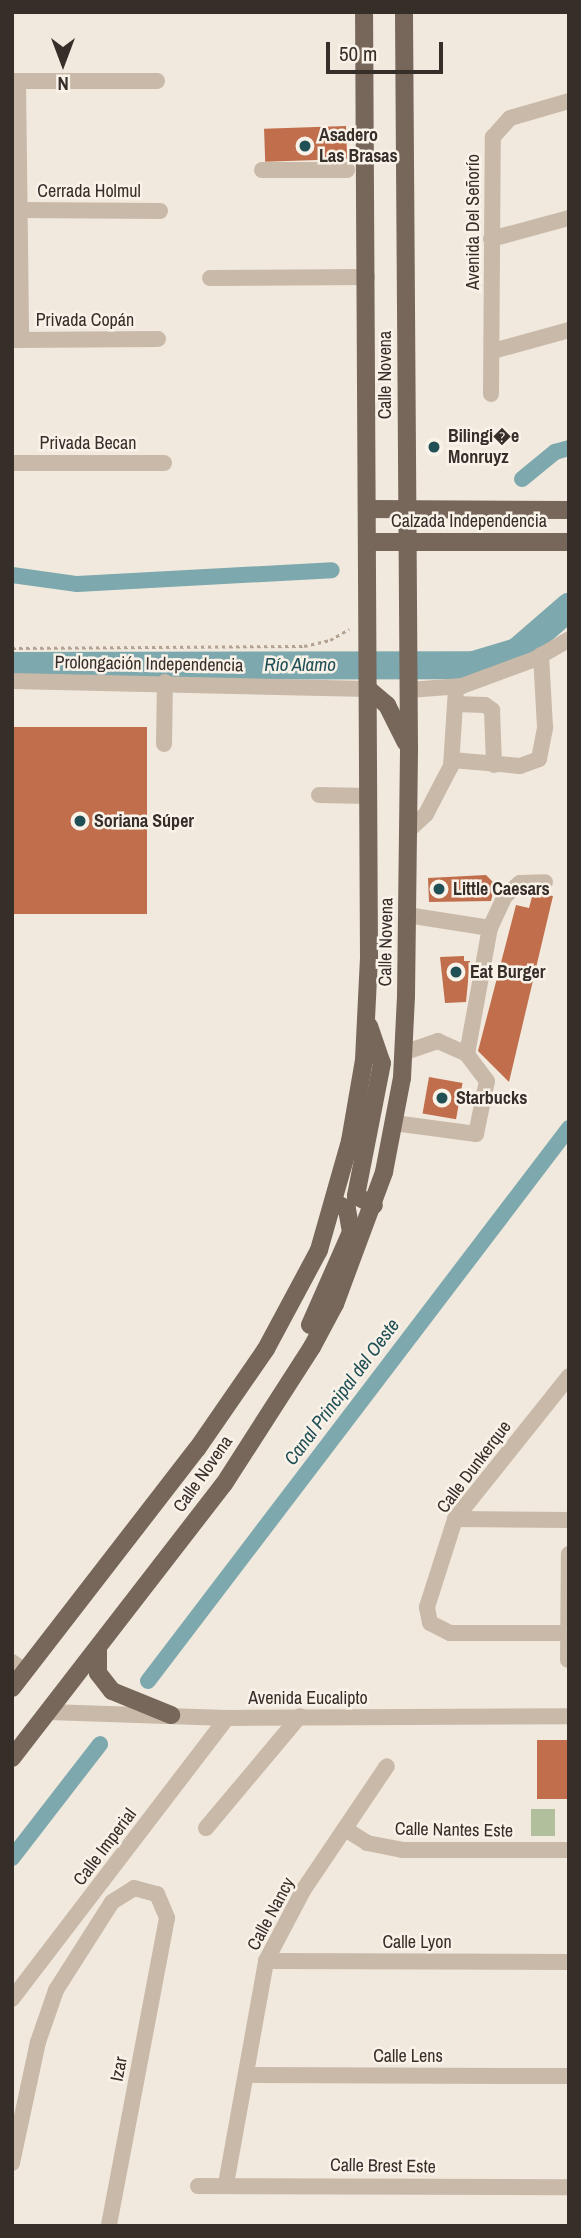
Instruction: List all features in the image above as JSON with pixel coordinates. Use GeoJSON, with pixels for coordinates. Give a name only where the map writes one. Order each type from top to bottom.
{"type":"FeatureCollection","features":[{"type":"Feature","properties":{"kind":"main road","name":"Calle Novena"},"geometry":{"type":"LineString","coordinates":[[12,1688],[19,1667],[197,1449],[266,1349],[319,1250],[335,1203],[360,1091],[368,1022],[369,509],[365,12]]}},
{"type":"Feature","properties":{"kind":"main road","name":"Calle Novena"},"geometry":{"type":"LineString","coordinates":[[12,1758],[224,1484],[335,1304],[374,1205],[394,1123],[404,1053],[409,749],[404,12]]}},
{"type":"Feature","properties":{"kind":"main road","name":"Calzada Independencia"},"geometry":{"type":"LineString","coordinates":[[369,509],[569,510]]}},
{"type":"Feature","properties":{"kind":"main road","name":"Calzada Independencia"},"geometry":{"type":"LineString","coordinates":[[369,542],[569,542]]}},
{"type":"Feature","properties":{"kind":"main road"},"geometry":{"type":"LineString","coordinates":[[368,686],[387,705],[409,749]]}},
{"type":"Feature","properties":{"kind":"main road"},"geometry":{"type":"LineString","coordinates":[[368,1022],[382,1063],[356,1196],[374,1205]]}},
{"type":"Feature","properties":{"kind":"main road"},"geometry":{"type":"LineString","coordinates":[[281,1392],[285,1370],[321,1304],[351,1232],[347,1209],[335,1203]]}},
{"type":"Feature","properties":{"kind":"main road"},"geometry":{"type":"LineString","coordinates":[[98,1649],[98,1672],[112,1691],[171,1715]]}},
{"type":"Feature","properties":{"kind":"street"},"geometry":{"type":"LineString","coordinates":[[16,340],[19,210],[15,81],[157,81]]}},
{"type":"Feature","properties":{"kind":"street","name":"Avenida Del Señorío"},"geometry":{"type":"LineString","coordinates":[[491,394],[493,137],[510,118],[569,100]]}},
{"type":"Feature","properties":{"kind":"street"},"geometry":{"type":"LineString","coordinates":[[262,170],[347,170]]}},
{"type":"Feature","properties":{"kind":"street","name":"Cerrada Holmul"},"geometry":{"type":"LineString","coordinates":[[19,210],[160,211]]}},
{"type":"Feature","properties":{"kind":"street"},"geometry":{"type":"LineString","coordinates":[[491,239],[569,218]]}},
{"type":"Feature","properties":{"kind":"street"},"geometry":{"type":"LineString","coordinates":[[209,278],[367,277]]}},
{"type":"Feature","properties":{"kind":"street"},"geometry":{"type":"LineString","coordinates":[[493,351],[569,330]]}},
{"type":"Feature","properties":{"kind":"street","name":"Privada Copán"},"geometry":{"type":"LineString","coordinates":[[16,340],[158,339]]}},
{"type":"Feature","properties":{"kind":"street","name":"Privada Becan"},"geometry":{"type":"LineString","coordinates":[[12,463],[164,463]]}},
{"type":"Feature","properties":{"kind":"street"},"geometry":{"type":"LineString","coordinates":[[455,696],[541,656],[569,639]]}},
{"type":"Feature","properties":{"kind":"street"},"geometry":{"type":"LineString","coordinates":[[452,760],[494,765],[529,765],[541,752],[541,656]]}},
{"type":"Feature","properties":{"kind":"street","name":"Prolongación Independencia"},"geometry":{"type":"LineString","coordinates":[[12,681],[368,686]]}},
{"type":"Feature","properties":{"kind":"street"},"geometry":{"type":"LineString","coordinates":[[164,744],[165,682]]}},
{"type":"Feature","properties":{"kind":"street"},"geometry":{"type":"LineString","coordinates":[[409,686],[455,696],[485,705],[492,710],[494,765]]}},
{"type":"Feature","properties":{"kind":"street"},"geometry":{"type":"LineString","coordinates":[[408,831],[439,794],[452,760],[455,696]]}},
{"type":"Feature","properties":{"kind":"street"},"geometry":{"type":"LineString","coordinates":[[319,795],[368,796]]}},
{"type":"Feature","properties":{"kind":"street"},"geometry":{"type":"LineString","coordinates":[[467,1055],[491,928],[505,897],[520,883],[545,882]]}},
{"type":"Feature","properties":{"kind":"street"},"geometry":{"type":"LineString","coordinates":[[407,915],[491,928]]}},
{"type":"Feature","properties":{"kind":"street"},"geometry":{"type":"LineString","coordinates":[[394,1123],[476,1134],[487,1081],[467,1055],[438,1041],[404,1053]]}},
{"type":"Feature","properties":{"kind":"street","name":"Calle Dunkerque"},"geometry":{"type":"LineString","coordinates":[[568,1633],[450,1633],[430,1623],[427,1607],[455,1519],[569,1376]]}},
{"type":"Feature","properties":{"kind":"street"},"geometry":{"type":"LineString","coordinates":[[455,1519],[569,1520]]}},
{"type":"Feature","properties":{"kind":"street"},"geometry":{"type":"LineString","coordinates":[[568,1660],[569,1554]]}},
{"type":"Feature","properties":{"kind":"street","name":"Avenida Eucalipto"},"geometry":{"type":"LineString","coordinates":[[48,1712],[227,1717],[569,1716]]}},
{"type":"Feature","properties":{"kind":"street"},"geometry":{"type":"LineString","coordinates":[[206,1828],[300,1716]]}},
{"type":"Feature","properties":{"kind":"street","name":"Calle Imperial"},"geometry":{"type":"LineString","coordinates":[[12,1999],[227,1717]]}},
{"type":"Feature","properties":{"kind":"street","name":"Calle Nancy"},"geometry":{"type":"LineString","coordinates":[[226,2184],[266,1961],[297,1901],[387,1766]]}},
{"type":"Feature","properties":{"kind":"street","name":"Calle Nantes Este"},"geometry":{"type":"LineString","coordinates":[[345,1829],[367,1843],[402,1850],[569,1850]]}},
{"type":"Feature","properties":{"kind":"street","name":"Izar"},"geometry":{"type":"LineString","coordinates":[[12,2163],[38,2042],[56,1990],[112,1902],[134,1888],[157,1894],[167,1919],[109,2226]]}},
{"type":"Feature","properties":{"kind":"street","name":"Calle Lyon"},"geometry":{"type":"LineString","coordinates":[[266,1961],[569,1962]]}},
{"type":"Feature","properties":{"kind":"street","name":"Calle Lens"},"geometry":{"type":"LineString","coordinates":[[247,2075],[569,2076]]}},
{"type":"Feature","properties":{"kind":"street","name":"Calle Brest Este"},"geometry":{"type":"LineString","coordinates":[[198,2186],[226,2184],[569,2188]]}},
{"type":"Feature","properties":{"kind":"path"},"geometry":{"type":"LineString","coordinates":[[12,648],[304,646],[330,640],[368,613]]}},
{"type":"Feature","properties":{"kind":"green space"},"geometry":{"type":"Polygon","coordinates":[[[531,1809],[555,1809],[555,1836],[531,1836],[531,1809]]]}},
{"type":"Feature","properties":{"kind":"building","name":"Asadero Las Brasas"},"geometry":{"type":"Polygon","coordinates":[[[346,126],[347,159],[265,162],[264,129],[346,126]]]}},
{"type":"Feature","properties":{"kind":"building","name":"Soriana Súper"},"geometry":{"type":"Polygon","coordinates":[[[12,727],[147,727],[147,914],[12,914],[12,727]]]}},
{"type":"Feature","properties":{"kind":"building"},"geometry":{"type":"Polygon","coordinates":[[[486,875],[495,884],[491,901],[429,902],[428,878],[486,875]]]}},
{"type":"Feature","properties":{"kind":"building"},"geometry":{"type":"Polygon","coordinates":[[[533,893],[553,896],[509,1082],[478,1051],[516,905],[529,908],[533,893]]]}},
{"type":"Feature","properties":{"kind":"building","name":"Eat Burger"},"geometry":{"type":"Polygon","coordinates":[[[464,956],[464,961],[470,961],[466,1002],[445,1003],[440,957],[464,956]]]}},
{"type":"Feature","properties":{"kind":"building","name":"Starbucks"},"geometry":{"type":"Polygon","coordinates":[[[429,1077],[462,1083],[456,1119],[423,1113],[429,1077]]]}},
{"type":"Feature","properties":{"kind":"building"},"geometry":{"type":"Polygon","coordinates":[[[537,1740],[569,1740],[569,1799],[537,1799],[537,1740]]]}},
{"type":"Feature","properties":{"kind":"waterway"},"geometry":{"type":"LineString","coordinates":[[522,479],[555,452],[569,448]]}},
{"type":"Feature","properties":{"kind":"waterway"},"geometry":{"type":"LineString","coordinates":[[12,575],[77,584],[332,570]]}},
{"type":"Feature","properties":{"kind":"waterway","name":"Río Alamo"},"geometry":{"type":"LineString","coordinates":[[12,666],[474,665],[517,652],[569,607]]}},
{"type":"Feature","properties":{"kind":"waterway","name":"Canal Principal del Oeste"},"geometry":{"type":"LineString","coordinates":[[148,1681],[569,1128]]}},
{"type":"Feature","properties":{"kind":"waterway","name":"Canal Principal del Oeste"},"geometry":{"type":"LineString","coordinates":[[12,1858],[100,1744]]}},
{"type":"Feature","properties":{"kind":"place","name":"Asadero Las Brasas"},"geometry":{"type":"Point","coordinates":[305,146]}},
{"type":"Feature","properties":{"kind":"place","name":"Bilingi�e Monruyz"},"geometry":{"type":"Point","coordinates":[434,447]}},
{"type":"Feature","properties":{"kind":"place","name":"Soriana Súper"},"geometry":{"type":"Point","coordinates":[80,821]}},
{"type":"Feature","properties":{"kind":"place","name":"Little Caesars"},"geometry":{"type":"Point","coordinates":[439,889]}},
{"type":"Feature","properties":{"kind":"place","name":"Eat Burger"},"geometry":{"type":"Point","coordinates":[456,972]}},
{"type":"Feature","properties":{"kind":"place","name":"Starbucks"},"geometry":{"type":"Point","coordinates":[442,1098]}}]}
